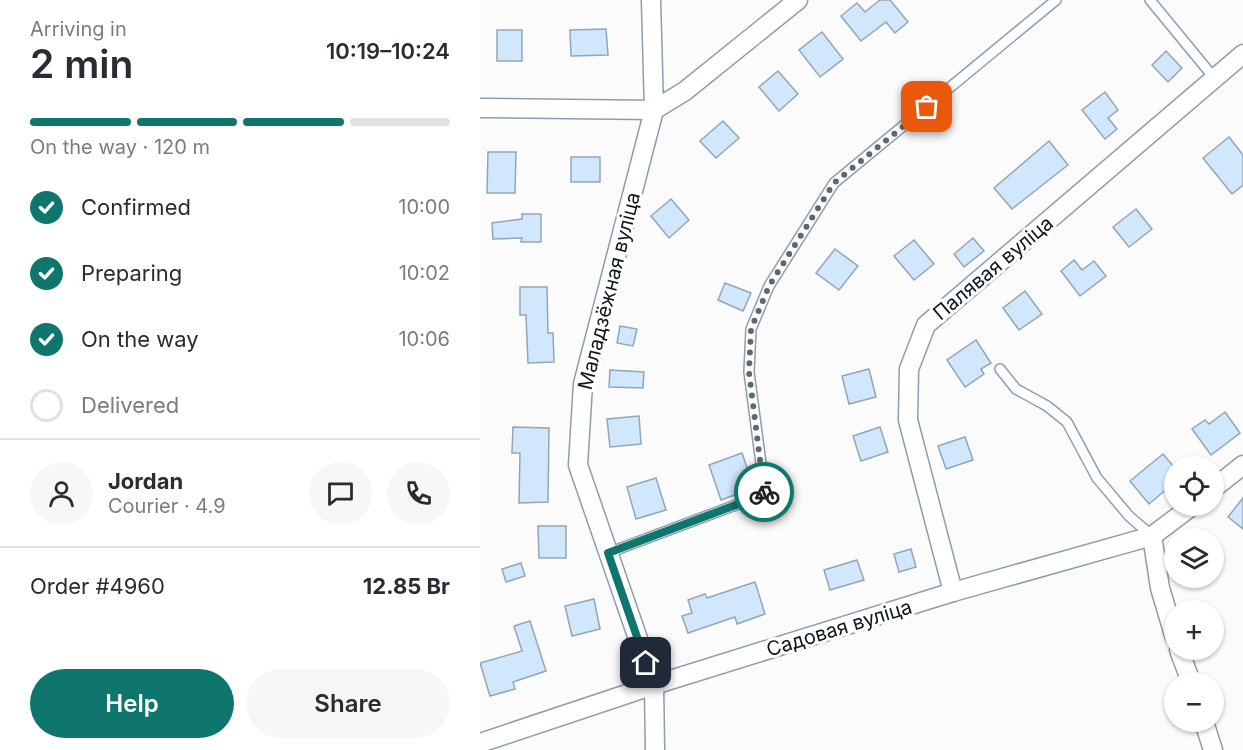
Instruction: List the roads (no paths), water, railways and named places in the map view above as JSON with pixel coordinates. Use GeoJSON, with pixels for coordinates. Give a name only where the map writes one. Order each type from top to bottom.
{"type":"FeatureCollection","features":[{"type":"Feature","properties":{"kind":"street","name":"Маладзёжная вуліца"},"geometry":{"type":"LineString","coordinates":[[651,0],[654,110],[582,384],[578,465],[654,685],[655,750]]}},
{"type":"Feature","properties":{"kind":"street"},"geometry":{"type":"LineString","coordinates":[[480,108],[654,110],[685,91],[798,0]]}},
{"type":"Feature","properties":{"kind":"street","name":"Палявая вуліца"},"geometry":{"type":"LineString","coordinates":[[953,592],[908,420],[909,369],[926,325],[1243,54]]}},
{"type":"Feature","properties":{"kind":"street"},"geometry":{"type":"LineString","coordinates":[[1224,480],[1243,465]]}},
{"type":"Feature","properties":{"kind":"street","name":"Садовая вуліца"},"geometry":{"type":"LineString","coordinates":[[480,743],[654,685],[953,592],[1152,536],[1178,516]]}},
{"type":"Feature","properties":{"kind":"street"},"geometry":{"type":"LineString","coordinates":[[1152,536],[1164,601]]}},
{"type":"Feature","properties":{"kind":"street"},"geometry":{"type":"LineString","coordinates":[[1207,732],[1213,750]]}},
{"type":"Feature","properties":{"kind":"lane"},"geometry":{"type":"LineString","coordinates":[[608,553],[765,494],[749,372],[751,329],[769,286],[834,183],[1056,0]]}},
{"type":"Feature","properties":{"kind":"lane"},"geometry":{"type":"LineString","coordinates":[[1150,0],[1215,79]]}},
{"type":"Feature","properties":{"kind":"lane"},"geometry":{"type":"LineString","coordinates":[[1000,369],[1016,390],[1047,406],[1067,422],[1097,478],[1129,516],[1152,536]]}}]}
